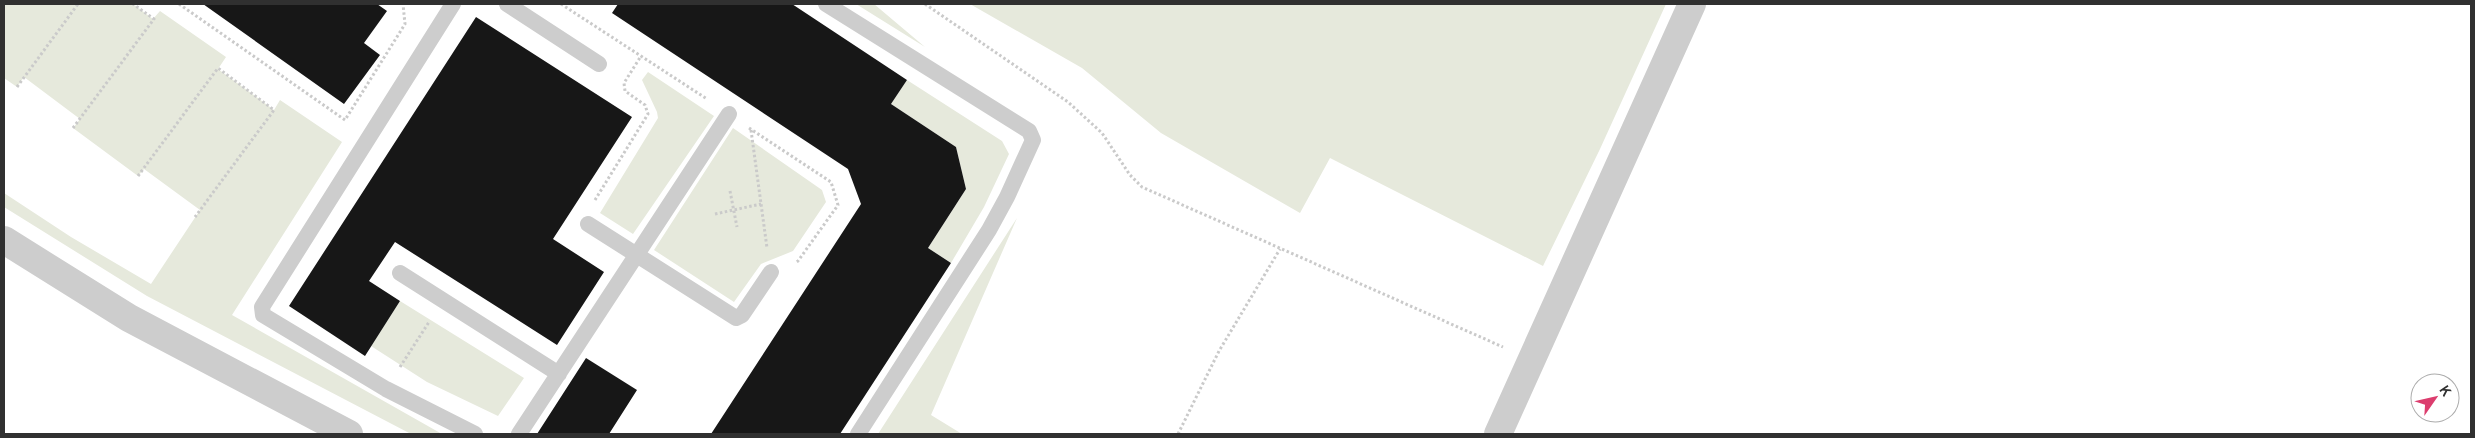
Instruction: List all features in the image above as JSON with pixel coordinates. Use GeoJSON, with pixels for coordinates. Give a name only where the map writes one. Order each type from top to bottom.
{"type":"FeatureCollection","features":[{"type":"Feature","properties":{"kind":"street"},"geometry":{"type":"LineString","coordinates":[[1498,434],[1692,4]]}},
{"type":"Feature","properties":{"kind":"street"},"geometry":{"type":"LineString","coordinates":[[4,240],[129,318],[349,434]]}},
{"type":"Feature","properties":{"kind":"lane"},"geometry":{"type":"LineString","coordinates":[[453,4],[262,307],[263,314],[386,389],[475,434]]}},
{"type":"Feature","properties":{"kind":"lane"},"geometry":{"type":"LineString","coordinates":[[506,4],[599,64]]}},
{"type":"Feature","properties":{"kind":"lane"},"geometry":{"type":"LineString","coordinates":[[826,4],[1029,131],[1033,140],[1007,197],[988,230],[858,434]]}},
{"type":"Feature","properties":{"kind":"lane"},"geometry":{"type":"LineString","coordinates":[[519,434],[729,114]]}},
{"type":"Feature","properties":{"kind":"lane"},"geometry":{"type":"LineString","coordinates":[[588,224],[736,318],[742,315],[771,272]]}},
{"type":"Feature","properties":{"kind":"lane"},"geometry":{"type":"LineString","coordinates":[[400,273],[559,374]]}},
{"type":"Feature","properties":{"kind":"path"},"geometry":{"type":"LineString","coordinates":[[17,87],[78,4]]}},
{"type":"Feature","properties":{"kind":"path"},"geometry":{"type":"LineString","coordinates":[[73,128],[154,19],[133,4]]}},
{"type":"Feature","properties":{"kind":"path"},"geometry":{"type":"LineString","coordinates":[[179,4],[344,120],[405,24],[403,4]]}},
{"type":"Feature","properties":{"kind":"path"},"geometry":{"type":"LineString","coordinates":[[925,4],[1068,102],[1102,133],[1130,175],[1142,187],[1532,359]]}},
{"type":"Feature","properties":{"kind":"path"},"geometry":{"type":"LineString","coordinates":[[588,224],[586,216],[648,114],[645,105],[625,91],[624,83],[641,56]]}},
{"type":"Feature","properties":{"kind":"path"},"geometry":{"type":"LineString","coordinates":[[138,176],[218,68],[274,110],[195,217]]}},
{"type":"Feature","properties":{"kind":"path"},"geometry":{"type":"LineString","coordinates":[[750,128],[771,272]]}},
{"type":"Feature","properties":{"kind":"path"},"geometry":{"type":"LineString","coordinates":[[730,191],[737,227]]}},
{"type":"Feature","properties":{"kind":"path"},"geometry":{"type":"LineString","coordinates":[[715,214],[761,204]]}},
{"type":"Feature","properties":{"kind":"path"},"geometry":{"type":"LineString","coordinates":[[1178,434],[1219,351],[1280,249]]}},
{"type":"Feature","properties":{"kind":"path"},"geometry":{"type":"LineString","coordinates":[[386,389],[443,300]]}},
{"type":"Feature","properties":{"kind":"shaded area"},"geometry":{"type":"Polygon","coordinates":[[[4,4],[133,4],[153,19],[160,11],[226,57],[218,69],[274,110],[280,100],[342,142],[232,315],[442,434],[411,434],[147,296],[4,207],[4,193],[71,237],[151,284],[200,210],[144,169],[138,176],[73,128],[80,119],[24,77],[17,87],[4,78],[4,4]]]}},
{"type":"Feature","properties":{"kind":"shaded area"},"geometry":{"type":"Polygon","coordinates":[[[856,4],[874,4],[925,47],[856,4]]]}},
{"type":"Feature","properties":{"kind":"shaded area"},"geometry":{"type":"Polygon","coordinates":[[[970,4],[1666,4],[1600,149],[1543,266],[1330,158],[1300,213],[1161,133],[1082,68],[970,4]]]}},
{"type":"Feature","properties":{"kind":"shaded area"},"geometry":{"type":"Polygon","coordinates":[[[648,72],[714,116],[633,234],[600,213],[658,118],[642,80],[648,72]]]}},
{"type":"Feature","properties":{"kind":"shaded area"},"geometry":{"type":"Polygon","coordinates":[[[907,80],[1002,141],[1009,154],[984,207],[951,263],[928,248],[966,189],[956,147],[891,104],[907,80]]]}},
{"type":"Feature","properties":{"kind":"shaded area"},"geometry":{"type":"Polygon","coordinates":[[[733,128],[822,190],[826,202],[793,251],[761,264],[734,302],[654,250],[733,128]]]}},
{"type":"Feature","properties":{"kind":"shaded area"},"geometry":{"type":"Polygon","coordinates":[[[1017,218],[931,415],[962,434],[878,434],[1017,218]]]}},
{"type":"Feature","properties":{"kind":"shaded area"},"geometry":{"type":"Polygon","coordinates":[[[400,301],[524,378],[498,416],[427,382],[371,346],[400,301]]]}},
{"type":"Feature","properties":{"kind":"building"},"geometry":{"type":"Polygon","coordinates":[[[203,4],[377,4],[387,11],[364,43],[380,55],[344,104],[203,4]]]}},
{"type":"Feature","properties":{"kind":"building"},"geometry":{"type":"Polygon","coordinates":[[[618,4],[792,4],[907,80],[891,104],[956,147],[966,189],[928,248],[951,263],[840,434],[711,434],[861,204],[848,169],[612,13],[618,4]]]}},
{"type":"Feature","properties":{"kind":"building"},"geometry":{"type":"Polygon","coordinates":[[[476,17],[632,117],[553,239],[604,272],[557,345],[395,242],[369,281],[400,301],[365,356],[289,306],[476,17]]]}},
{"type":"Feature","properties":{"kind":"building"},"geometry":{"type":"Polygon","coordinates":[[[586,358],[637,390],[609,434],[537,434],[586,358]]]}}]}
